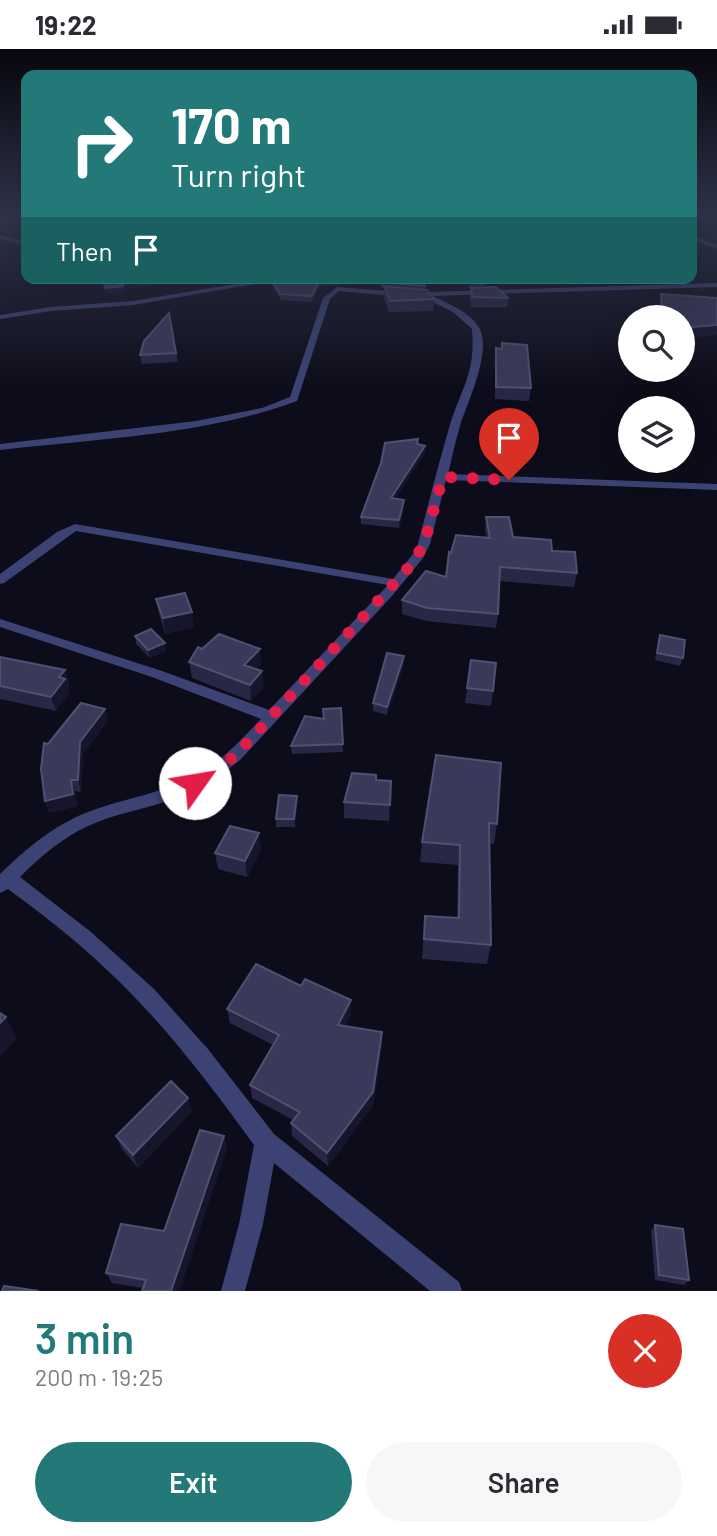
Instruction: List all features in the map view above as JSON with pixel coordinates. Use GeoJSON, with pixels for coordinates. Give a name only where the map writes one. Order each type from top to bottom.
{"type":"FeatureCollection","features":[{"type":"Feature","properties":{"kind":"street"},"geometry":{"type":"LineString","coordinates":[[0,317],[51,309],[125,304],[248,284]]}},
{"type":"Feature","properties":{"kind":"street"},"geometry":{"type":"LineString","coordinates":[[0,447],[196,424],[264,410],[294,399],[327,298],[336,284],[417,294],[717,285]]}},
{"type":"Feature","properties":{"kind":"street"},"geometry":{"type":"LineString","coordinates":[[417,294],[456,310],[472,322],[478,335],[473,380],[455,425],[443,477],[419,555],[272,717],[235,756],[215,772],[178,791],[106,812],[62,832],[36,851],[4,882],[70,925],[128,977],[221,1079],[266,1142],[450,1291]]}},
{"type":"Feature","properties":{"kind":"street"},"geometry":{"type":"LineString","coordinates":[[443,477],[717,487]]}},
{"type":"Feature","properties":{"kind":"street"},"geometry":{"type":"LineString","coordinates":[[0,580],[32,559],[67,528],[75,527],[396,583]]}},
{"type":"Feature","properties":{"kind":"street"},"geometry":{"type":"LineString","coordinates":[[0,623],[156,674],[272,717]]}},
{"type":"Feature","properties":{"kind":"street"},"geometry":{"type":"LineString","coordinates":[[233,1291],[251,1224],[266,1142]]}},
{"type":"Feature","properties":{"kind":"building"},"geometry":{"type":"Polygon","coordinates":[[[104,284],[123,284],[123,286],[105,288],[104,284]]]}},
{"type":"Feature","properties":{"kind":"building"},"geometry":{"type":"Polygon","coordinates":[[[274,284],[318,284],[312,296],[280,294],[274,284]]]}},
{"type":"Feature","properties":{"kind":"building"},"geometry":{"type":"Polygon","coordinates":[[[384,286],[427,290],[434,299],[390,301],[384,286]]]}},
{"type":"Feature","properties":{"kind":"building"},"geometry":{"type":"Polygon","coordinates":[[[496,287],[508,298],[472,297],[471,288],[496,287]]]}},
{"type":"Feature","properties":{"kind":"building"},"geometry":{"type":"Polygon","coordinates":[[[661,294],[717,298],[717,325],[695,327],[695,305],[662,305],[661,294]]]}},
{"type":"Feature","properties":{"kind":"building"},"geometry":{"type":"Polygon","coordinates":[[[169,313],[176,353],[140,355],[144,341],[169,313]]]}},
{"type":"Feature","properties":{"kind":"building"},"geometry":{"type":"Polygon","coordinates":[[[502,343],[527,345],[531,388],[496,387],[496,348],[502,349],[502,343]]]}},
{"type":"Feature","properties":{"kind":"building"},"geometry":{"type":"Polygon","coordinates":[[[418,439],[417,444],[425,446],[391,498],[404,500],[399,520],[361,517],[381,463],[385,443],[418,439]]]}},
{"type":"Feature","properties":{"kind":"building"},"geometry":{"type":"Polygon","coordinates":[[[486,517],[509,517],[513,537],[551,540],[552,551],[575,552],[577,573],[500,567],[498,614],[427,608],[402,600],[426,571],[446,577],[449,552],[451,553],[456,535],[490,538],[486,517]]]}},
{"type":"Feature","properties":{"kind":"building"},"geometry":{"type":"Polygon","coordinates":[[[185,593],[192,612],[163,618],[156,599],[185,593]]]}},
{"type":"Feature","properties":{"kind":"building"},"geometry":{"type":"Polygon","coordinates":[[[151,629],[165,643],[148,650],[135,636],[151,629]]]}},
{"type":"Feature","properties":{"kind":"building"},"geometry":{"type":"Polygon","coordinates":[[[219,634],[260,649],[244,665],[262,671],[250,685],[189,662],[198,647],[202,649],[219,634]]]}},
{"type":"Feature","properties":{"kind":"building"},"geometry":{"type":"Polygon","coordinates":[[[660,635],[685,640],[683,658],[657,653],[660,635]]]}},
{"type":"Feature","properties":{"kind":"building"},"geometry":{"type":"Polygon","coordinates":[[[387,653],[404,656],[387,707],[373,703],[387,653]]]}},
{"type":"Feature","properties":{"kind":"building"},"geometry":{"type":"Polygon","coordinates":[[[0,657],[65,670],[59,677],[65,679],[51,697],[0,686],[0,657]]]}},
{"type":"Feature","properties":{"kind":"building"},"geometry":{"type":"Polygon","coordinates":[[[471,660],[496,663],[493,691],[467,688],[471,660]]]}},
{"type":"Feature","properties":{"kind":"building"},"geometry":{"type":"Polygon","coordinates":[[[81,703],[105,709],[80,742],[78,780],[71,780],[73,794],[45,801],[41,769],[44,743],[48,744],[81,703]]]}},
{"type":"Feature","properties":{"kind":"building"},"geometry":{"type":"Polygon","coordinates":[[[341,708],[343,744],[291,746],[305,716],[324,719],[323,709],[341,708]]]}},
{"type":"Feature","properties":{"kind":"building"},"geometry":{"type":"Polygon","coordinates":[[[436,755],[501,763],[497,824],[489,823],[491,945],[424,939],[425,916],[459,918],[460,845],[422,842],[436,755]]]}},
{"type":"Feature","properties":{"kind":"building"},"geometry":{"type":"Polygon","coordinates":[[[352,773],[376,775],[376,780],[391,781],[390,805],[344,802],[352,773]]]}},
{"type":"Feature","properties":{"kind":"building"},"geometry":{"type":"Polygon","coordinates":[[[279,795],[297,796],[294,819],[276,819],[279,795]]]}},
{"type":"Feature","properties":{"kind":"building"},"geometry":{"type":"Polygon","coordinates":[[[230,826],[259,833],[245,861],[215,853],[230,826]]]}},
{"type":"Feature","properties":{"kind":"building"},"geometry":{"type":"Polygon","coordinates":[[[256,964],[301,986],[305,979],[351,1000],[338,1025],[382,1032],[373,1092],[327,1153],[291,1123],[300,1112],[250,1085],[279,1035],[227,1009],[256,964]]]}},
{"type":"Feature","properties":{"kind":"building"},"geometry":{"type":"Polygon","coordinates":[[[171,1081],[188,1098],[133,1155],[116,1136],[171,1081]]]}},
{"type":"Feature","properties":{"kind":"building"},"geometry":{"type":"Polygon","coordinates":[[[200,1130],[224,1136],[171,1291],[142,1291],[146,1280],[106,1273],[121,1224],[164,1231],[200,1130]]]}},
{"type":"Feature","properties":{"kind":"building"},"geometry":{"type":"Polygon","coordinates":[[[655,1225],[683,1229],[689,1280],[659,1275],[655,1225]]]}},
{"type":"Feature","properties":{"kind":"building"},"geometry":{"type":"Polygon","coordinates":[[[4,1286],[39,1291],[2,1291],[4,1286]]]}},
{"type":"Feature","properties":{"kind":"route"},"geometry":{"type":"LineString","coordinates":[[195,783],[235,756],[411,565],[424,544],[443,477],[509,480]]}}]}
